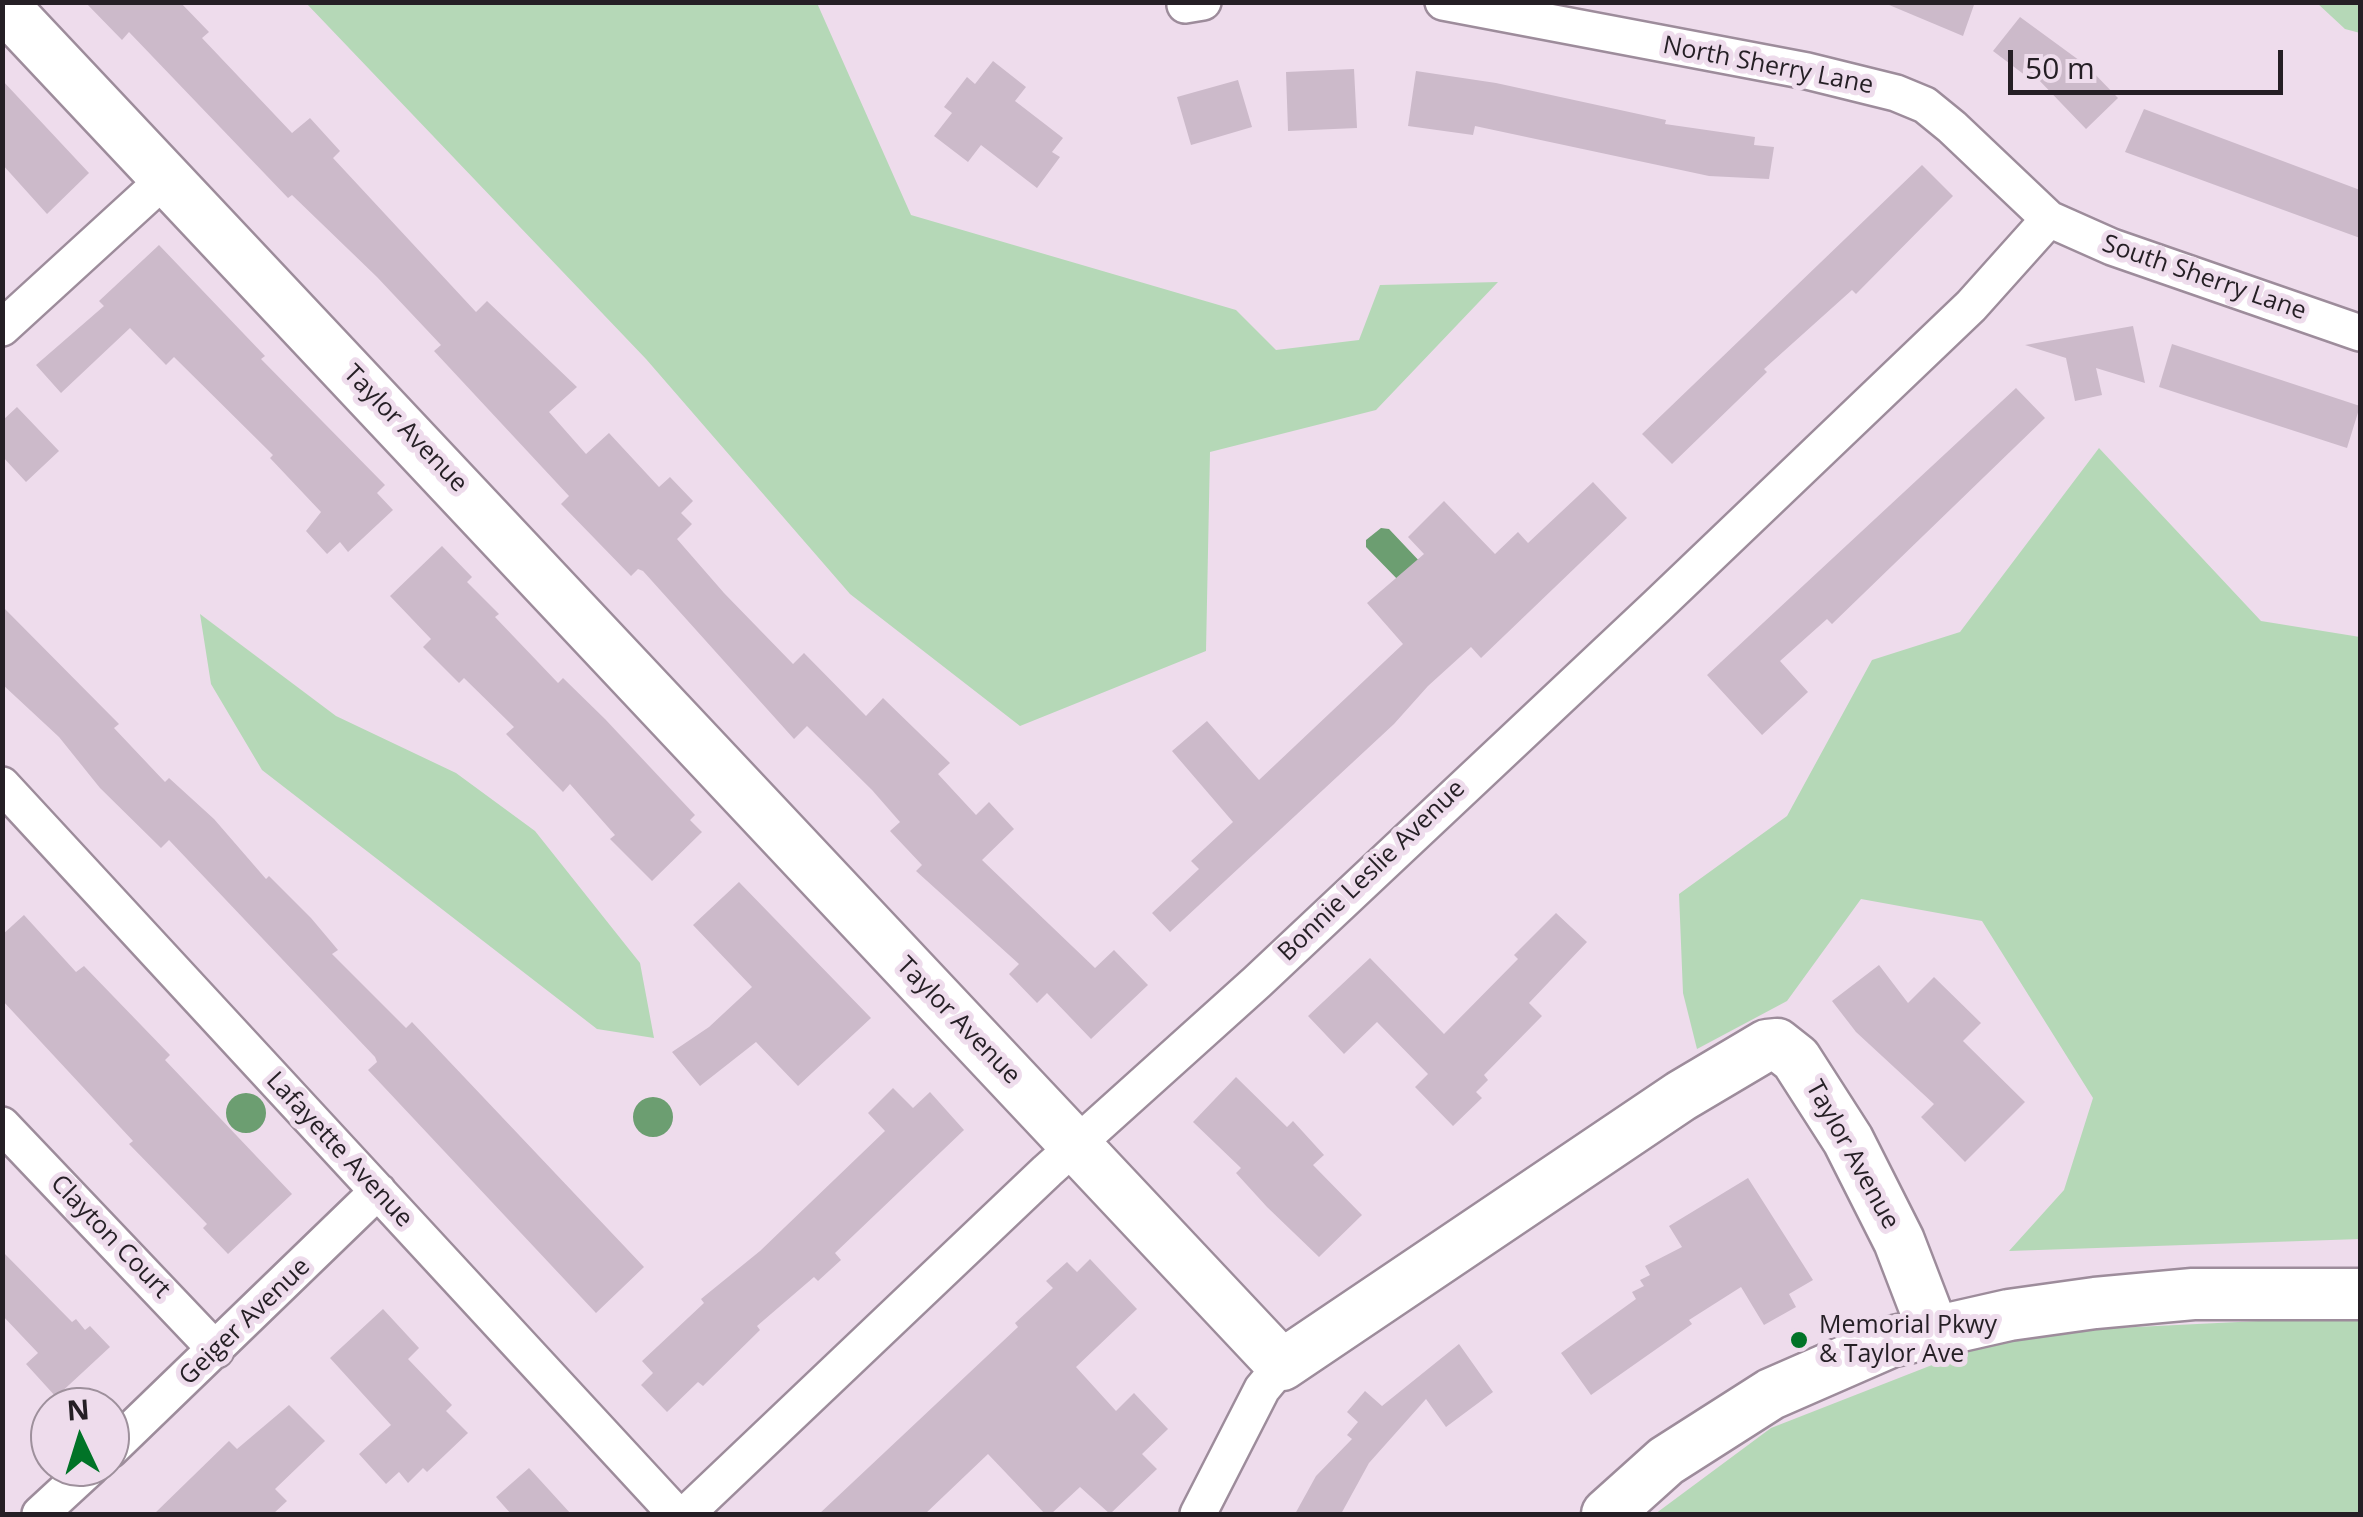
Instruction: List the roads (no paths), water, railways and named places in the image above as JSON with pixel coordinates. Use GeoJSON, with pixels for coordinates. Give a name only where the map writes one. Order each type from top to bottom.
{"type":"FeatureCollection","features":[{"type":"Feature","properties":{"kind":"street","name":"North Sherry Lane"},"geometry":{"type":"LineString","coordinates":[[1443,2],[1807,71],[1896,93],[1925,105],[1952,127],[2050,219]]}},
{"type":"Feature","properties":{"kind":"street","name":"Taylor Avenue"},"geometry":{"type":"LineString","coordinates":[[2,4],[164,179],[477,504],[1282,1365],[1680,1096],[1767,1045],[1777,1044],[1796,1059],[1848,1140],[1899,1241],[1934,1332]]}},
{"type":"Feature","properties":{"kind":"street"},"geometry":{"type":"LineString","coordinates":[[2,328],[164,179]]}},
{"type":"Feature","properties":{"kind":"street","name":"South Sherry Lane"},"geometry":{"type":"LineString","coordinates":[[2050,219],[2112,247],[2360,333]]}},
{"type":"Feature","properties":{"kind":"street","name":"Bonnie Leslie Avenue"},"geometry":{"type":"LineString","coordinates":[[686,1514],[1076,1144],[1257,982],[1657,606],[1971,306],[2050,219]]}},
{"type":"Feature","properties":{"kind":"street","name":"Lafayette Avenue"},"geometry":{"type":"LineString","coordinates":[[2,784],[676,1514]]}},
{"type":"Feature","properties":{"kind":"street","name":"Clayton Court"},"geometry":{"type":"LineString","coordinates":[[2,1124],[216,1350]]}},
{"type":"Feature","properties":{"kind":"street","name":"Geiger Avenue"},"geometry":{"type":"LineString","coordinates":[[130,1431],[378,1191]]}},
{"type":"Feature","properties":{"kind":"street"},"geometry":{"type":"LineString","coordinates":[[1607,1514],[1666,1462],[1770,1394],[1890,1342],[2009,1315],[2193,1294],[2360,1294]]}},
{"type":"Feature","properties":{"kind":"street"},"geometry":{"type":"LineString","coordinates":[[1198,1514],[1262,1389],[1282,1365]]}},
{"type":"Feature","properties":{"kind":"street"},"geometry":{"type":"LineString","coordinates":[[40,1514],[69,1487]]}},
{"type":"Feature","properties":{"kind":"place","name":"Memorial Pkwy & Taylor Ave"},"geometry":{"type":"Point","coordinates":[1799,1340]}}]}
